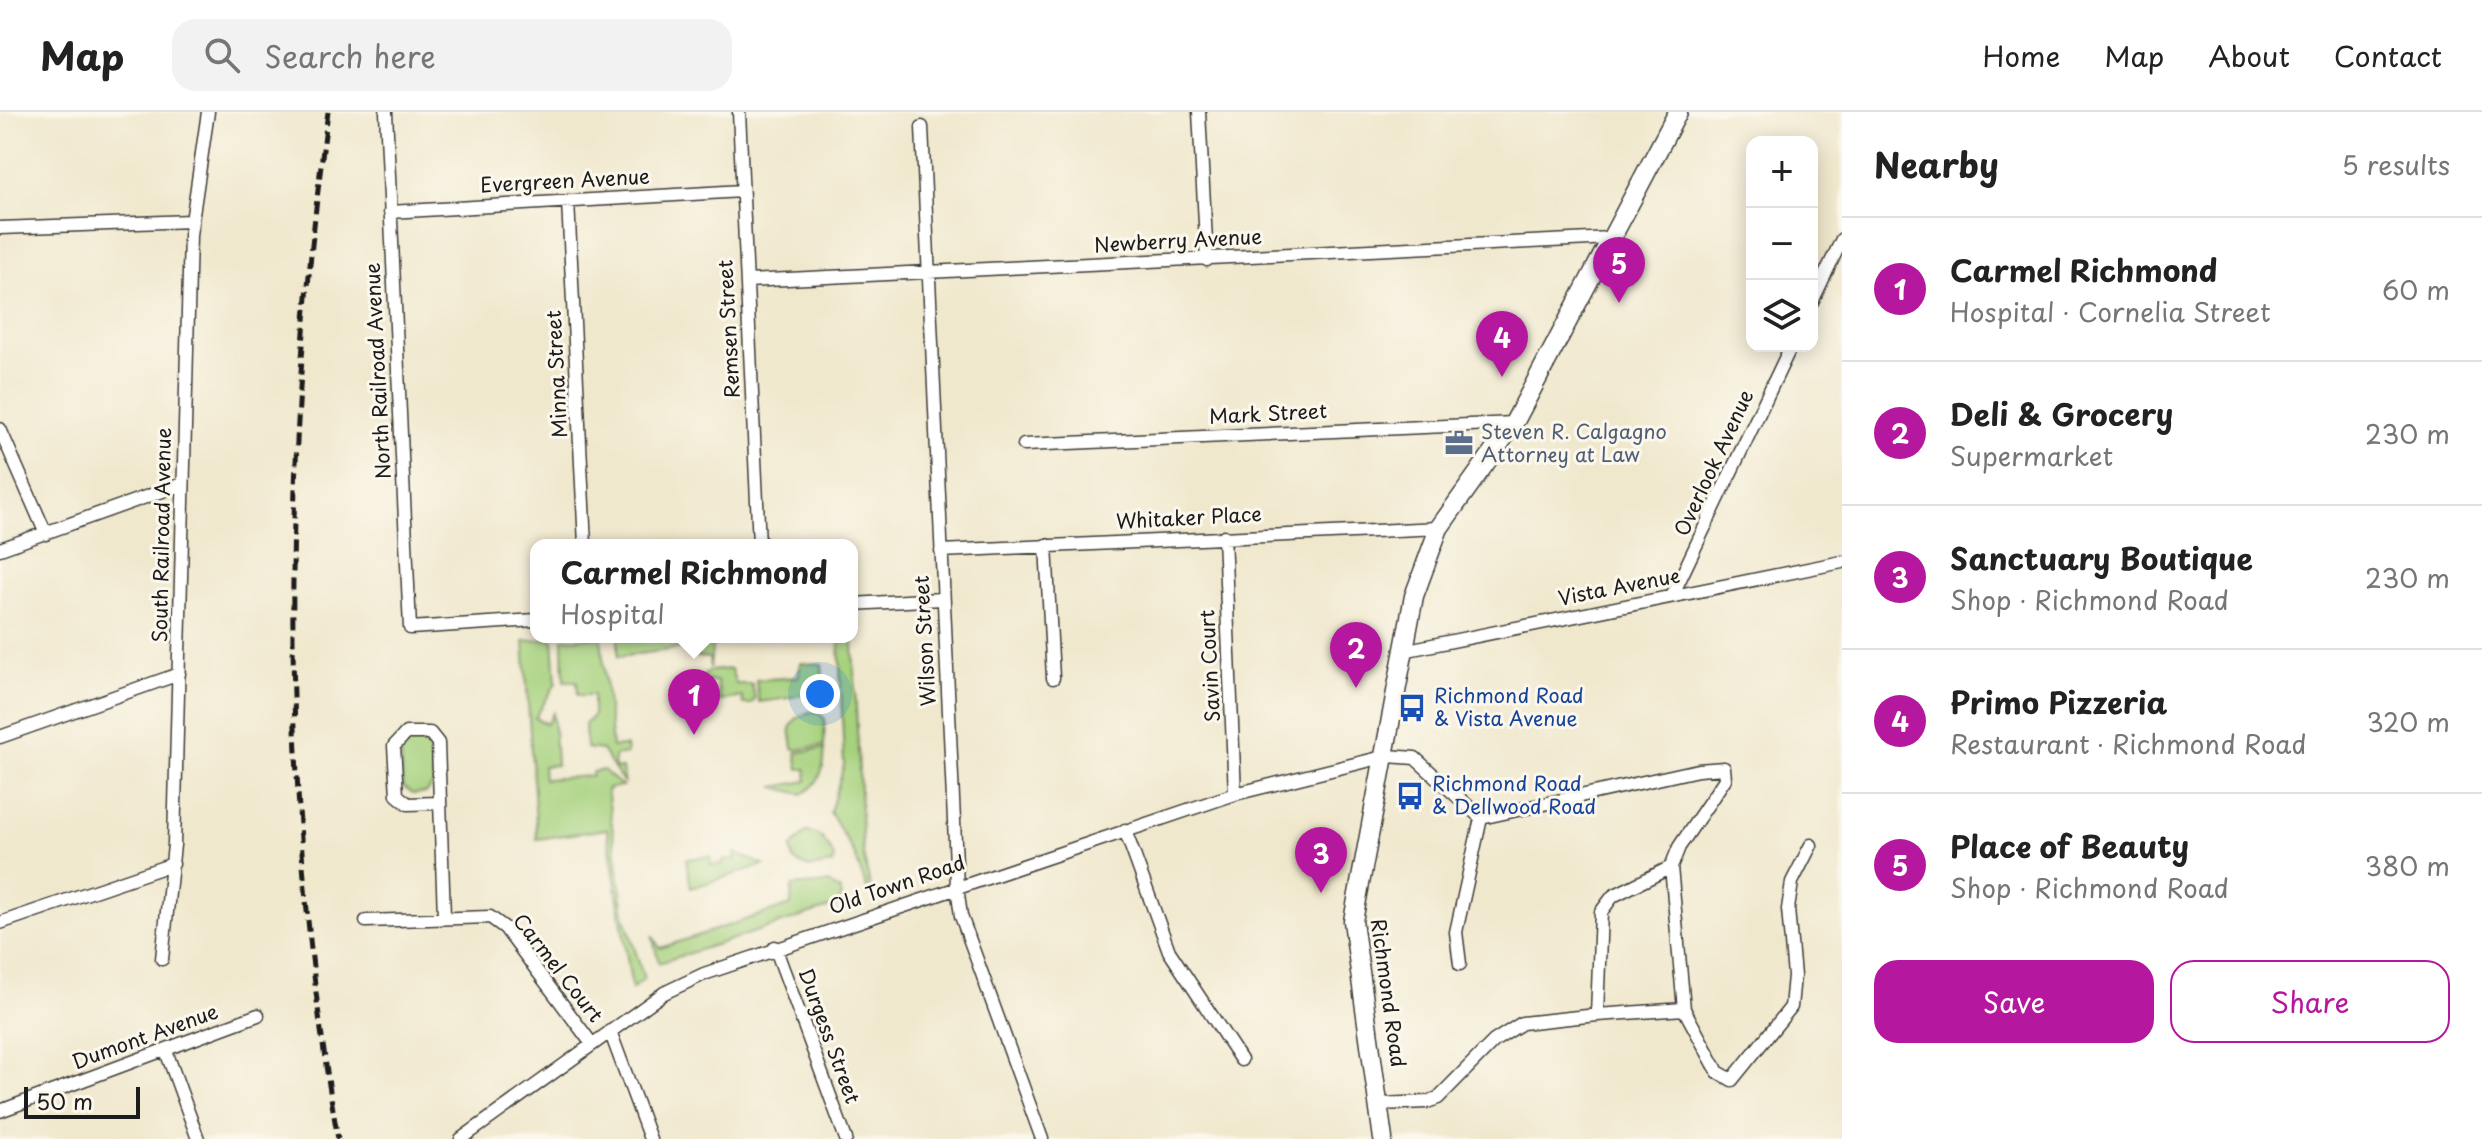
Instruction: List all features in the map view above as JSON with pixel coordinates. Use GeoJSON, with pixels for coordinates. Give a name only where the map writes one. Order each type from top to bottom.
{"type":"FeatureCollection","features":[{"type":"Feature","properties":{"kind":"main road","name":"Richmond Road"},"geometry":{"type":"LineString","coordinates":[[1383,1139],[1381,1104],[1353,921],[1387,756],[1414,596],[1439,528],[1514,423],[1678,112]]}},
{"type":"Feature","properties":{"kind":"street","name":"South Railroad Avenue"},"geometry":{"type":"LineString","coordinates":[[162,959],[173,864],[191,221],[208,112]]}},
{"type":"Feature","properties":{"kind":"street","name":"North Railroad Avenue"},"geometry":{"type":"LineString","coordinates":[[386,112],[410,628],[530,620]]}},
{"type":"Feature","properties":{"kind":"street","name":"Remsen Street"},"geometry":{"type":"LineString","coordinates":[[739,112],[759,539]]}},
{"type":"Feature","properties":{"kind":"street"},"geometry":{"type":"LineString","coordinates":[[1199,112],[1207,260]]}},
{"type":"Feature","properties":{"kind":"street","name":"Wilson Street"},"geometry":{"type":"LineString","coordinates":[[922,127],[957,886],[961,916],[1042,1139]]}},
{"type":"Feature","properties":{"kind":"street","name":"Evergreen Avenue"},"geometry":{"type":"LineString","coordinates":[[390,212],[742,191]]}},
{"type":"Feature","properties":{"kind":"street","name":"Minna Street"},"geometry":{"type":"LineString","coordinates":[[568,201],[585,539]]}},
{"type":"Feature","properties":{"kind":"street"},"geometry":{"type":"LineString","coordinates":[[0,228],[191,221]]}},
{"type":"Feature","properties":{"kind":"street","name":"Newberry Avenue"},"geometry":{"type":"LineString","coordinates":[[747,281],[1611,238]]}},
{"type":"Feature","properties":{"kind":"street"},"geometry":{"type":"LineString","coordinates":[[1818,289],[1842,239]]}},
{"type":"Feature","properties":{"kind":"street","name":"Overlook Avenue"},"geometry":{"type":"LineString","coordinates":[[1672,596],[1788,352]]}},
{"type":"Feature","properties":{"kind":"street","name":"Mark Street"},"geometry":{"type":"LineString","coordinates":[[1024,445],[1514,423]]}},
{"type":"Feature","properties":{"kind":"street"},"geometry":{"type":"LineString","coordinates":[[0,429],[46,534]]}},
{"type":"Feature","properties":{"kind":"street"},"geometry":{"type":"LineString","coordinates":[[0,549],[182,484]]}},
{"type":"Feature","properties":{"kind":"street","name":"Whitaker Place"},"geometry":{"type":"LineString","coordinates":[[941,551],[1439,528]]}},
{"type":"Feature","properties":{"kind":"street","name":"Savin Court"},"geometry":{"type":"LineString","coordinates":[[1224,536],[1235,794]]}},
{"type":"Feature","properties":{"kind":"street"},"geometry":{"type":"LineString","coordinates":[[1046,545],[1053,678]]}},
{"type":"Feature","properties":{"kind":"street","name":"Vista Avenue"},"geometry":{"type":"LineString","coordinates":[[1403,651],[1842,562]]}},
{"type":"Feature","properties":{"kind":"street"},"geometry":{"type":"LineString","coordinates":[[858,604],[942,599]]}},
{"type":"Feature","properties":{"kind":"street"},"geometry":{"type":"LineString","coordinates":[[0,737],[179,674]]}},
{"type":"Feature","properties":{"kind":"street"},"geometry":{"type":"LineString","coordinates":[[438,803],[408,804],[397,795],[394,746],[406,733],[430,733],[436,739],[444,916]]}},
{"type":"Feature","properties":{"kind":"street"},"geometry":{"type":"LineString","coordinates":[[1387,756],[1415,758],[1481,818]]}},
{"type":"Feature","properties":{"kind":"street","name":"Old Town Road"},"geometry":{"type":"LineString","coordinates":[[461,1139],[664,993],[775,947],[1235,794],[1387,756]]}},
{"type":"Feature","properties":{"kind":"street"},"geometry":{"type":"LineString","coordinates":[[1481,818],[1698,770],[1724,768],[1725,779],[1679,847],[1671,867],[1684,1009],[1718,1072],[1725,1079],[1739,1076],[1791,1007],[1794,976],[1788,931],[1790,896],[1798,865],[1811,845]]}},
{"type":"Feature","properties":{"kind":"street"},"geometry":{"type":"LineString","coordinates":[[1460,964],[1456,932],[1481,818]]}},
{"type":"Feature","properties":{"kind":"street"},"geometry":{"type":"LineString","coordinates":[[1125,830],[1169,951],[1241,1060]]}},
{"type":"Feature","properties":{"kind":"street"},"geometry":{"type":"LineString","coordinates":[[0,923],[173,864]]}},
{"type":"Feature","properties":{"kind":"street"},"geometry":{"type":"LineString","coordinates":[[1597,1015],[1601,912],[1613,896],[1671,867]]}},
{"type":"Feature","properties":{"kind":"street","name":"Carmel Court"},"geometry":{"type":"LineString","coordinates":[[366,921],[481,915],[505,928],[592,1044]]}},
{"type":"Feature","properties":{"kind":"street","name":"Durgess Street"},"geometry":{"type":"LineString","coordinates":[[775,947],[846,1139]]}},
{"type":"Feature","properties":{"kind":"street"},"geometry":{"type":"LineString","coordinates":[[1381,1104],[1427,1102],[1438,1098],[1494,1041],[1522,1023],[1684,1009]]}},
{"type":"Feature","properties":{"kind":"street","name":"Dumont Avenue"},"geometry":{"type":"LineString","coordinates":[[0,1111],[258,1015]]}},
{"type":"Feature","properties":{"kind":"street"},"geometry":{"type":"LineString","coordinates":[[610,1031],[650,1139]]}},
{"type":"Feature","properties":{"kind":"street"},"geometry":{"type":"LineString","coordinates":[[166,1051],[198,1139]]}},
{"type":"Feature","properties":{"kind":"green space"},"geometry":{"type":"Polygon","coordinates":[[[524,641],[553,643],[556,683],[535,718],[547,724],[553,713],[556,765],[543,766],[544,779],[592,776],[592,772],[603,770],[622,786],[607,789],[624,914],[644,979],[632,989],[607,829],[537,839],[524,641]]]}},
{"type":"Feature","properties":{"kind":"green space"},"geometry":{"type":"Polygon","coordinates":[[[563,643],[602,643],[612,747],[626,746],[627,754],[614,756],[615,769],[622,768],[624,784],[602,750],[586,748],[585,724],[593,716],[593,695],[578,695],[577,681],[564,681],[563,643]]]}},
{"type":"Feature","properties":{"kind":"green space"},"geometry":{"type":"Polygon","coordinates":[[[618,643],[713,643],[710,668],[709,658],[697,657],[695,646],[618,657],[618,643]]]}},
{"type":"Feature","properties":{"kind":"green space"},"geometry":{"type":"Polygon","coordinates":[[[839,643],[853,643],[863,854],[872,894],[869,895],[855,855],[830,812],[844,765],[839,643]]]}},
{"type":"Feature","properties":{"kind":"green space"},"geometry":{"type":"Polygon","coordinates":[[[801,663],[822,664],[823,682],[802,695],[759,702],[756,680],[798,677],[801,663]]]}},
{"type":"Feature","properties":{"kind":"green space"},"geometry":{"type":"Polygon","coordinates":[[[731,669],[736,684],[752,684],[755,699],[751,704],[743,704],[742,697],[720,701],[717,681],[705,682],[704,675],[709,671],[731,669]]]}},
{"type":"Feature","properties":{"kind":"green space"},"geometry":{"type":"Polygon","coordinates":[[[809,712],[817,712],[825,719],[824,745],[797,750],[793,748],[790,728],[796,719],[809,712]]]}},
{"type":"Feature","properties":{"kind":"green space"},"geometry":{"type":"Polygon","coordinates":[[[422,741],[430,750],[433,784],[426,793],[413,794],[403,787],[401,751],[407,743],[422,741]]]}},
{"type":"Feature","properties":{"kind":"green space"},"geometry":{"type":"Polygon","coordinates":[[[824,748],[820,775],[808,791],[802,794],[774,787],[807,781],[806,769],[799,769],[796,753],[824,748]]]}},
{"type":"Feature","properties":{"kind":"green space"},"geometry":{"type":"Polygon","coordinates":[[[806,832],[816,834],[823,840],[834,857],[833,864],[809,868],[794,861],[791,848],[806,832]]]}},
{"type":"Feature","properties":{"kind":"green space"},"geometry":{"type":"Polygon","coordinates":[[[735,853],[764,865],[691,888],[686,859],[710,856],[711,865],[723,864],[723,861],[736,859],[735,853]]]}},
{"type":"Feature","properties":{"kind":"green space"},"geometry":{"type":"Polygon","coordinates":[[[828,883],[841,891],[841,904],[659,963],[652,935],[660,948],[791,905],[792,886],[828,883]]]}},
{"type":"Feature","properties":{"kind":"railway"},"geometry":{"type":"LineString","coordinates":[[328,112],[312,240],[301,369],[293,626],[296,755],[305,883],[318,1011],[338,1139]]}},
{"type":"Feature","properties":{"kind":"place","name":"Place of Beauty"},"geometry":{"type":"Point","coordinates":[1619,303]}},
{"type":"Feature","properties":{"kind":"place","name":"Primo Pizzeria"},"geometry":{"type":"Point","coordinates":[1502,377]}},
{"type":"Feature","properties":{"kind":"place","name":"Steven R. Calgagno Attorney at Law"},"geometry":{"type":"Point","coordinates":[1459,443]}},
{"type":"Feature","properties":{"kind":"place","name":"Deli & Grocery"},"geometry":{"type":"Point","coordinates":[1356,688]}},
{"type":"Feature","properties":{"kind":"place","name":"Richmond Road & Vista Avenue"},"geometry":{"type":"Point","coordinates":[1412,708]}},
{"type":"Feature","properties":{"kind":"place","name":"Carmel Richmond"},"geometry":{"type":"Point","coordinates":[694,735]}},
{"type":"Feature","properties":{"kind":"place","name":"Richmond Road & Dellwood Road"},"geometry":{"type":"Point","coordinates":[1410,796]}},
{"type":"Feature","properties":{"kind":"place","name":"Sanctuary Boutique"},"geometry":{"type":"Point","coordinates":[1321,893]}}]}
